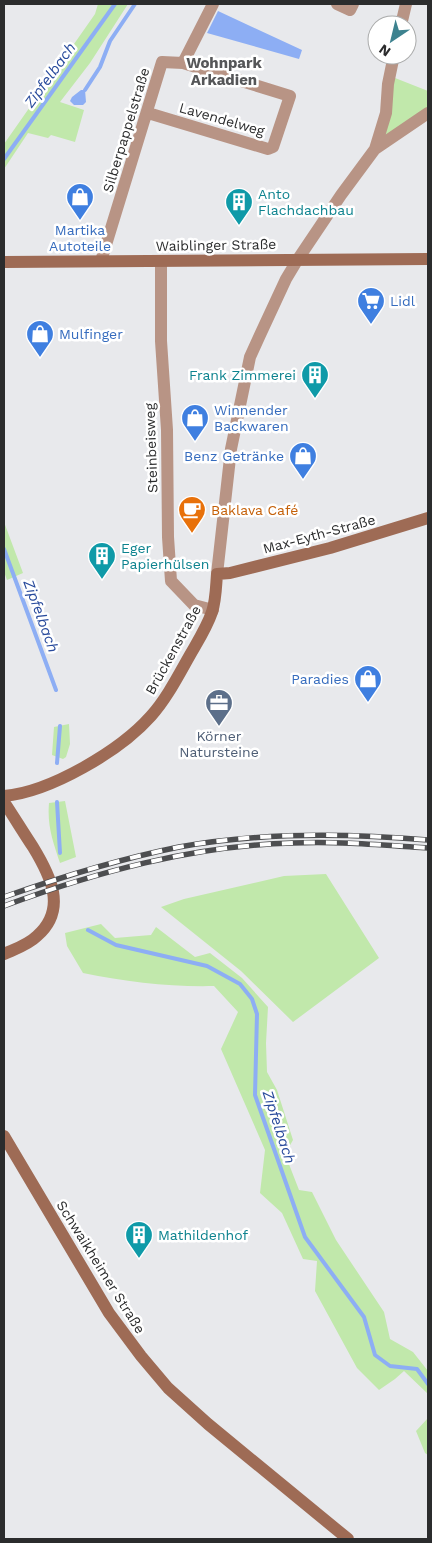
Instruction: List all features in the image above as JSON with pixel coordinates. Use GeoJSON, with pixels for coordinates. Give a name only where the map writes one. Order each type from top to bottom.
{"type":"FeatureCollection","features":[{"type":"Feature","properties":{"kind":"main road","name":"Waiblinger Straße"},"geometry":{"type":"LineString","coordinates":[[4,262],[428,259]]}},
{"type":"Feature","properties":{"kind":"main road","name":"Max-Eyth-Straße"},"geometry":{"type":"LineString","coordinates":[[217,574],[230,574],[330,548],[428,518]]}},
{"type":"Feature","properties":{"kind":"main road","name":"Brückenstraße"},"geometry":{"type":"LineString","coordinates":[[4,796],[20,795],[70,774],[98,759],[151,716],[170,690],[207,625],[213,610],[217,574]]}},
{"type":"Feature","properties":{"kind":"main road"},"geometry":{"type":"LineString","coordinates":[[4,802],[46,868],[54,892],[54,908],[45,928],[38,936],[24,946],[4,954]]}},
{"type":"Feature","properties":{"kind":"main road","name":"Schwaikheimer Straße"},"geometry":{"type":"LineString","coordinates":[[4,1136],[109,1313],[163,1382],[208,1424],[348,1539]]}},
{"type":"Feature","properties":{"kind":"street"},"geometry":{"type":"LineString","coordinates":[[183,63],[213,4]]}},
{"type":"Feature","properties":{"kind":"street"},"geometry":{"type":"LineString","coordinates":[[337,4],[350,10],[353,4]]}},
{"type":"Feature","properties":{"kind":"street","name":"Silberpappelstraße"},"geometry":{"type":"LineString","coordinates":[[101,261],[148,113],[162,62],[183,63]]}},
{"type":"Feature","properties":{"kind":"street","name":"Lavendelweg"},"geometry":{"type":"LineString","coordinates":[[148,113],[268,148],[273,147],[290,96],[183,63]]}},
{"type":"Feature","properties":{"kind":"street"},"geometry":{"type":"LineString","coordinates":[[375,149],[386,113],[388,84],[392,65]]}},
{"type":"Feature","properties":{"kind":"street"},"geometry":{"type":"LineString","coordinates":[[375,149],[428,113]]}},
{"type":"Feature","properties":{"kind":"street","name":"Brückenstraße"},"geometry":{"type":"LineString","coordinates":[[217,574],[231,449],[250,357],[286,279],[298,259],[336,202],[375,149]]}},
{"type":"Feature","properties":{"kind":"street","name":"Steinbeisweg"},"geometry":{"type":"LineString","coordinates":[[161,261],[161,341],[167,430],[168,537],[171,581],[194,605],[213,610]]}},
{"type":"Feature","properties":{"kind":"green space"},"geometry":{"type":"Polygon","coordinates":[[[98,4],[128,4],[90,63],[60,102],[84,110],[75,142],[51,135],[48,138],[28,133],[4,169],[4,144],[95,14],[98,4]]]}},
{"type":"Feature","properties":{"kind":"green space"},"geometry":{"type":"Polygon","coordinates":[[[390,76],[428,91],[428,113],[375,149],[390,76]]]}},
{"type":"Feature","properties":{"kind":"green space"},"geometry":{"type":"Polygon","coordinates":[[[4,522],[23,573],[7,580],[4,572],[4,522]]]}},
{"type":"Feature","properties":{"kind":"green space"},"geometry":{"type":"Polygon","coordinates":[[[69,724],[70,744],[66,757],[63,759],[52,755],[54,727],[69,724]]]}},
{"type":"Feature","properties":{"kind":"green space"},"geometry":{"type":"Polygon","coordinates":[[[65,801],[76,857],[60,863],[50,827],[49,803],[65,801]]]}},
{"type":"Feature","properties":{"kind":"green space"},"geometry":{"type":"Polygon","coordinates":[[[326,874],[379,958],[293,1022],[241,971],[161,907],[184,899],[284,876],[326,874]]]}},
{"type":"Feature","properties":{"kind":"green space"},"geometry":{"type":"Polygon","coordinates":[[[101,924],[115,938],[151,935],[156,927],[195,957],[210,953],[242,978],[268,1007],[267,1072],[277,1090],[293,1140],[285,1154],[299,1190],[312,1192],[336,1240],[384,1312],[390,1339],[413,1352],[428,1371],[428,1394],[404,1371],[379,1390],[357,1368],[315,1291],[317,1261],[303,1259],[282,1213],[260,1193],[265,1150],[221,1049],[238,1012],[214,986],[148,983],[83,973],[67,946],[65,933],[101,924]]]}},
{"type":"Feature","properties":{"kind":"green space"},"geometry":{"type":"Polygon","coordinates":[[[428,1418],[428,1455],[425,1453],[416,1431],[428,1418]]]}},
{"type":"Feature","properties":{"kind":"water"},"geometry":{"type":"Polygon","coordinates":[[[218,11],[302,50],[299,59],[207,33],[218,11]]]}},
{"type":"Feature","properties":{"kind":"water"},"geometry":{"type":"Polygon","coordinates":[[[81,90],[85,90],[86,102],[83,105],[74,105],[70,101],[81,90]]]}},
{"type":"Feature","properties":{"kind":"waterway","name":"Zipfelbach"},"geometry":{"type":"LineString","coordinates":[[4,159],[115,4]]}},
{"type":"Feature","properties":{"kind":"waterway"},"geometry":{"type":"LineString","coordinates":[[85,90],[100,67],[110,41],[135,4]]}},
{"type":"Feature","properties":{"kind":"waterway","name":"Zipfelbach"},"geometry":{"type":"LineString","coordinates":[[4,549],[56,690]]}},
{"type":"Feature","properties":{"kind":"waterway","name":"Zipfelbach"},"geometry":{"type":"LineString","coordinates":[[57,763],[60,726]]}},
{"type":"Feature","properties":{"kind":"waterway","name":"Zipfelbach"},"geometry":{"type":"LineString","coordinates":[[57,802],[60,853]]}},
{"type":"Feature","properties":{"kind":"waterway","name":"Zipfelbach"},"geometry":{"type":"LineString","coordinates":[[88,930],[116,945],[207,966],[240,984],[252,999],[257,1014],[255,1095],[305,1237],[364,1317],[375,1355],[390,1366],[417,1369],[428,1384]]}},
{"type":"Feature","properties":{"kind":"railway"},"geometry":{"type":"LineString","coordinates":[[4,897],[112,863],[179,847],[210,842],[303,835],[366,836],[428,840]]}},
{"type":"Feature","properties":{"kind":"railway"},"geometry":{"type":"LineString","coordinates":[[4,906],[109,872],[181,855],[218,849],[255,845],[309,843],[428,848]]}},
{"type":"Feature","properties":{"kind":"place","name":"Martika Autoteile"},"geometry":{"type":"Point","coordinates":[80,221]}},
{"type":"Feature","properties":{"kind":"place","name":"Anto Flachdachbau"},"geometry":{"type":"Point","coordinates":[239,226]}},
{"type":"Feature","properties":{"kind":"place","name":"Lidl"},"geometry":{"type":"Point","coordinates":[371,325]}},
{"type":"Feature","properties":{"kind":"place","name":"Mulfinger"},"geometry":{"type":"Point","coordinates":[40,358]}},
{"type":"Feature","properties":{"kind":"place","name":"Frank Zimmerei"},"geometry":{"type":"Point","coordinates":[315,399]}},
{"type":"Feature","properties":{"kind":"place","name":"Winnender Backwaren"},"geometry":{"type":"Point","coordinates":[195,442]}},
{"type":"Feature","properties":{"kind":"place","name":"Benz Getränke"},"geometry":{"type":"Point","coordinates":[303,480]}},
{"type":"Feature","properties":{"kind":"place","name":"Baklava Café"},"geometry":{"type":"Point","coordinates":[192,534]}},
{"type":"Feature","properties":{"kind":"place","name":"Eger Papierhülsen"},"geometry":{"type":"Point","coordinates":[102,580]}},
{"type":"Feature","properties":{"kind":"place","name":"Paradies"},"geometry":{"type":"Point","coordinates":[368,703]}},
{"type":"Feature","properties":{"kind":"place","name":"Körner Natursteine"},"geometry":{"type":"Point","coordinates":[219,727]}},
{"type":"Feature","properties":{"kind":"place","name":"Mathildenhof"},"geometry":{"type":"Point","coordinates":[139,1259]}},
{"type":"Feature","properties":{"kind":"district","name":"Wohnpark Arkadien"},"geometry":{"type":"Point","coordinates":[224,72]}}]}
